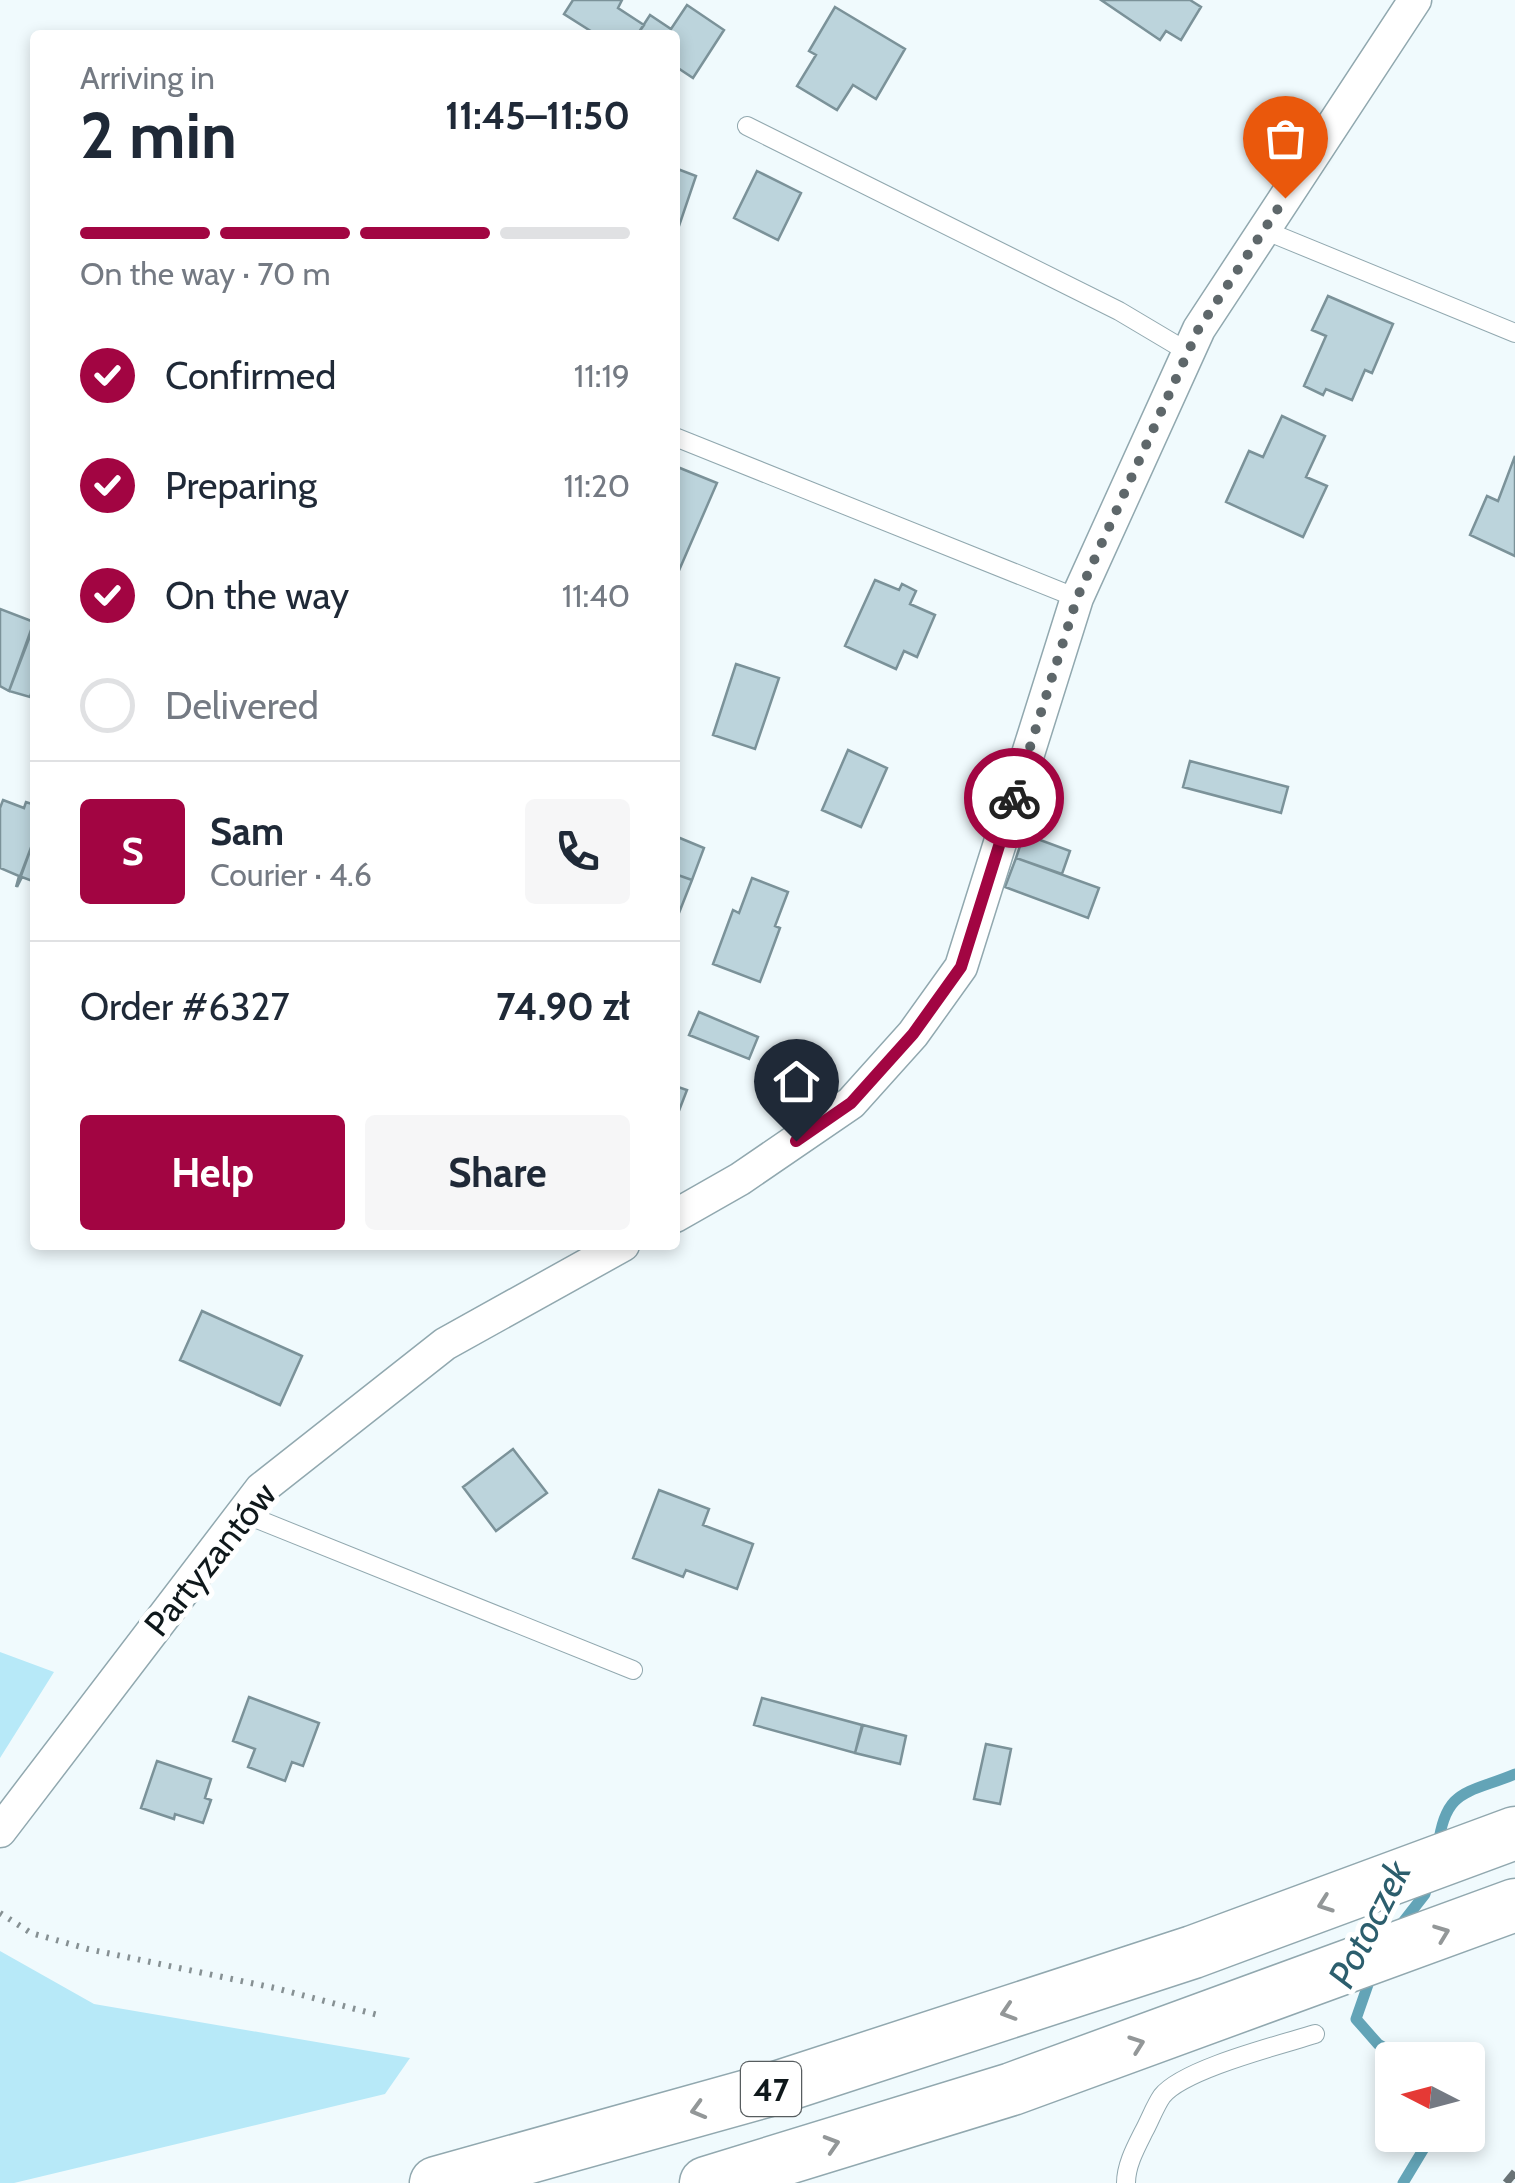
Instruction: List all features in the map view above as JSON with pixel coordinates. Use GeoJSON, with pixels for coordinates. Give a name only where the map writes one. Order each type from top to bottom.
{"type":"FeatureCollection","features":[{"type":"Feature","properties":{"kind":"main road","name":"47"},"geometry":{"type":"LineString","coordinates":[[436,2183],[772,2089],[1210,1946],[1515,1833]]}},
{"type":"Feature","properties":{"kind":"main road","name":"47"},"geometry":{"type":"LineString","coordinates":[[706,2183],[1012,2089],[1515,1905]]}},
{"type":"Feature","properties":{"kind":"street"},"geometry":{"type":"LineString","coordinates":[[680,1213],[740,1179],[851,1103],[913,1034],[961,967],[1077,598],[1198,330],[1415,0]]}},
{"type":"Feature","properties":{"kind":"street","name":"Partyzantów"},"geometry":{"type":"LineString","coordinates":[[3,1822],[260,1488],[445,1344],[613,1250]]}},
{"type":"Feature","properties":{"kind":"lane"},"geometry":{"type":"LineString","coordinates":[[746,126],[1119,311],[1188,352]]}},
{"type":"Feature","properties":{"kind":"lane"},"geometry":{"type":"LineString","coordinates":[[1264,230],[1515,333]]}},
{"type":"Feature","properties":{"kind":"lane"},"geometry":{"type":"LineString","coordinates":[[680,439],[1077,598]]}},
{"type":"Feature","properties":{"kind":"lane"},"geometry":{"type":"LineString","coordinates":[[242,1513],[633,1670]]}},
{"type":"Feature","properties":{"kind":"lane"},"geometry":{"type":"LineString","coordinates":[[1126,2183],[1138,2144],[1163,2095],[1209,2069],[1314,2034]]}},
{"type":"Feature","properties":{"kind":"path"},"geometry":{"type":"LineString","coordinates":[[0,1913],[31,1933],[382,2016]]}},
{"type":"Feature","properties":{"kind":"shaded area"},"geometry":{"type":"Polygon","coordinates":[[[0,1652],[54,1672],[0,1758],[0,1652]]]}},
{"type":"Feature","properties":{"kind":"shaded area"},"geometry":{"type":"Polygon","coordinates":[[[0,1951],[94,2004],[410,2058],[385,2094],[14,2183],[0,2183],[0,1951]]]}},
{"type":"Feature","properties":{"kind":"building"},"geometry":{"type":"Polygon","coordinates":[[[573,0],[622,0],[618,8],[644,25],[640,30],[589,30],[564,14],[573,0]]]}},
{"type":"Feature","properties":{"kind":"building"},"geometry":{"type":"Polygon","coordinates":[[[1101,0],[1190,0],[1201,7],[1181,40],[1166,31],[1160,40],[1101,0]]]}},
{"type":"Feature","properties":{"kind":"building"},"geometry":{"type":"Polygon","coordinates":[[[687,5],[724,30],[693,78],[680,69],[680,30],[640,30],[650,15],[671,29],[687,5]]]}},
{"type":"Feature","properties":{"kind":"building"},"geometry":{"type":"Polygon","coordinates":[[[835,7],[905,49],[876,99],[853,85],[837,110],[797,86],[816,55],[809,51],[835,7]]]}},
{"type":"Feature","properties":{"kind":"building"},"geometry":{"type":"Polygon","coordinates":[[[680,170],[696,176],[680,223],[680,170]]]}},
{"type":"Feature","properties":{"kind":"building"},"geometry":{"type":"Polygon","coordinates":[[[757,171],[801,193],[778,240],[734,218],[757,171]]]}},
{"type":"Feature","properties":{"kind":"building"},"geometry":{"type":"Polygon","coordinates":[[[1328,296],[1393,324],[1372,373],[1365,370],[1352,400],[1326,389],[1323,395],[1304,386],[1326,336],[1312,330],[1328,296]]]}},
{"type":"Feature","properties":{"kind":"building"},"geometry":{"type":"Polygon","coordinates":[[[1282,416],[1325,436],[1306,477],[1327,486],[1303,537],[1226,502],[1249,451],[1263,457],[1282,416]]]}},
{"type":"Feature","properties":{"kind":"building"},"geometry":{"type":"Polygon","coordinates":[[[1515,456],[1515,556],[1470,535],[1487,496],[1498,501],[1515,456]]]}},
{"type":"Feature","properties":{"kind":"building"},"geometry":{"type":"Polygon","coordinates":[[[680,468],[717,483],[680,568],[680,468]]]}},
{"type":"Feature","properties":{"kind":"building"},"geometry":{"type":"Polygon","coordinates":[[[875,580],[899,590],[902,584],[916,591],[910,604],[935,615],[917,657],[904,651],[896,669],[845,646],[875,580]]]}},
{"type":"Feature","properties":{"kind":"building"},"geometry":{"type":"Polygon","coordinates":[[[0,609],[30,620],[30,633],[9,691],[0,686],[0,609]]]}},
{"type":"Feature","properties":{"kind":"building"},"geometry":{"type":"Polygon","coordinates":[[[30,636],[30,697],[9,691],[30,636]]]}},
{"type":"Feature","properties":{"kind":"building"},"geometry":{"type":"Polygon","coordinates":[[[736,664],[779,678],[755,749],[713,735],[736,664]]]}},
{"type":"Feature","properties":{"kind":"building"},"geometry":{"type":"Polygon","coordinates":[[[848,750],[887,768],[861,827],[822,810],[848,750]]]}},
{"type":"Feature","properties":{"kind":"building"},"geometry":{"type":"Polygon","coordinates":[[[1190,761],[1288,787],[1281,813],[1183,787],[1190,761]]]}},
{"type":"Feature","properties":{"kind":"building"},"geometry":{"type":"Polygon","coordinates":[[[3,800],[24,808],[26,802],[30,803],[30,850],[16,887],[19,876],[0,868],[3,800]]]}},
{"type":"Feature","properties":{"kind":"building"},"geometry":{"type":"Polygon","coordinates":[[[1024,834],[1070,851],[1062,874],[1016,858],[1024,834]]]}},
{"type":"Feature","properties":{"kind":"building"},"geometry":{"type":"Polygon","coordinates":[[[680,838],[704,848],[692,880],[680,876],[680,838]]]}},
{"type":"Feature","properties":{"kind":"building"},"geometry":{"type":"Polygon","coordinates":[[[30,851],[30,880],[22,877],[17,887],[30,851]]]}},
{"type":"Feature","properties":{"kind":"building"},"geometry":{"type":"Polygon","coordinates":[[[1016,858],[1099,888],[1088,918],[1005,887],[1016,858]]]}},
{"type":"Feature","properties":{"kind":"building"},"geometry":{"type":"Polygon","coordinates":[[[680,876],[692,880],[680,910],[680,876]]]}},
{"type":"Feature","properties":{"kind":"building"},"geometry":{"type":"Polygon","coordinates":[[[752,878],[788,892],[775,926],[780,928],[760,982],[713,964],[733,910],[739,913],[752,878]]]}},
{"type":"Feature","properties":{"kind":"building"},"geometry":{"type":"Polygon","coordinates":[[[699,1012],[758,1037],[749,1059],[689,1035],[699,1012]]]}},
{"type":"Feature","properties":{"kind":"building"},"geometry":{"type":"Polygon","coordinates":[[[680,1088],[687,1090],[680,1108],[680,1088]]]}},
{"type":"Feature","properties":{"kind":"building"},"geometry":{"type":"Polygon","coordinates":[[[202,1311],[302,1356],[280,1405],[180,1360],[202,1311]]]}},
{"type":"Feature","properties":{"kind":"building"},"geometry":{"type":"Polygon","coordinates":[[[513,1449],[547,1493],[496,1531],[463,1487],[513,1449]]]}},
{"type":"Feature","properties":{"kind":"building"},"geometry":{"type":"Polygon","coordinates":[[[659,1490],[709,1509],[703,1525],[753,1544],[737,1589],[686,1570],[683,1577],[633,1558],[659,1490]]]}},
{"type":"Feature","properties":{"kind":"building"},"geometry":{"type":"Polygon","coordinates":[[[249,1697],[319,1723],[303,1766],[292,1762],[285,1781],[248,1767],[255,1749],[233,1741],[249,1697]]]}},
{"type":"Feature","properties":{"kind":"building"},"geometry":{"type":"Polygon","coordinates":[[[762,1698],[862,1725],[855,1753],[754,1725],[762,1698]]]}},
{"type":"Feature","properties":{"kind":"building"},"geometry":{"type":"Polygon","coordinates":[[[863,1725],[906,1736],[900,1764],[855,1753],[863,1725]]]}},
{"type":"Feature","properties":{"kind":"building"},"geometry":{"type":"Polygon","coordinates":[[[986,1744],[1011,1749],[1000,1804],[974,1799],[986,1744]]]}},
{"type":"Feature","properties":{"kind":"building"},"geometry":{"type":"Polygon","coordinates":[[[157,1761],[211,1779],[205,1798],[211,1800],[203,1823],[141,1808],[157,1761]]]}},
{"type":"Feature","properties":{"kind":"waterway","name":"Potoczek"},"geometry":{"type":"LineString","coordinates":[[1438,1847],[1441,1828],[1453,1803],[1471,1790],[1515,1774]]}},
{"type":"Feature","properties":{"kind":"waterway","name":"Potoczek"},"geometry":{"type":"LineString","coordinates":[[1400,1926],[1425,1894],[1428,1884]]}},
{"type":"Feature","properties":{"kind":"waterway","name":"Potoczek"},"geometry":{"type":"LineString","coordinates":[[1371,1976],[1356,2019],[1376,2042]]}},
{"type":"Feature","properties":{"kind":"waterway","name":"Potoczek"},"geometry":{"type":"LineString","coordinates":[[1403,2183],[1422,2152]]}},
{"type":"Feature","properties":{"kind":"railway"},"geometry":{"type":"LineString","coordinates":[[1506,2183],[1515,2172]]}},
{"type":"Feature","properties":{"kind":"way so far"},"geometry":{"type":"LineString","coordinates":[[1014,798],[1077,598],[1198,330],[1285,198]]}},
{"type":"Feature","properties":{"kind":"route"},"geometry":{"type":"LineString","coordinates":[[796,1141],[851,1103],[913,1034],[961,967],[1014,798]]}}]}
